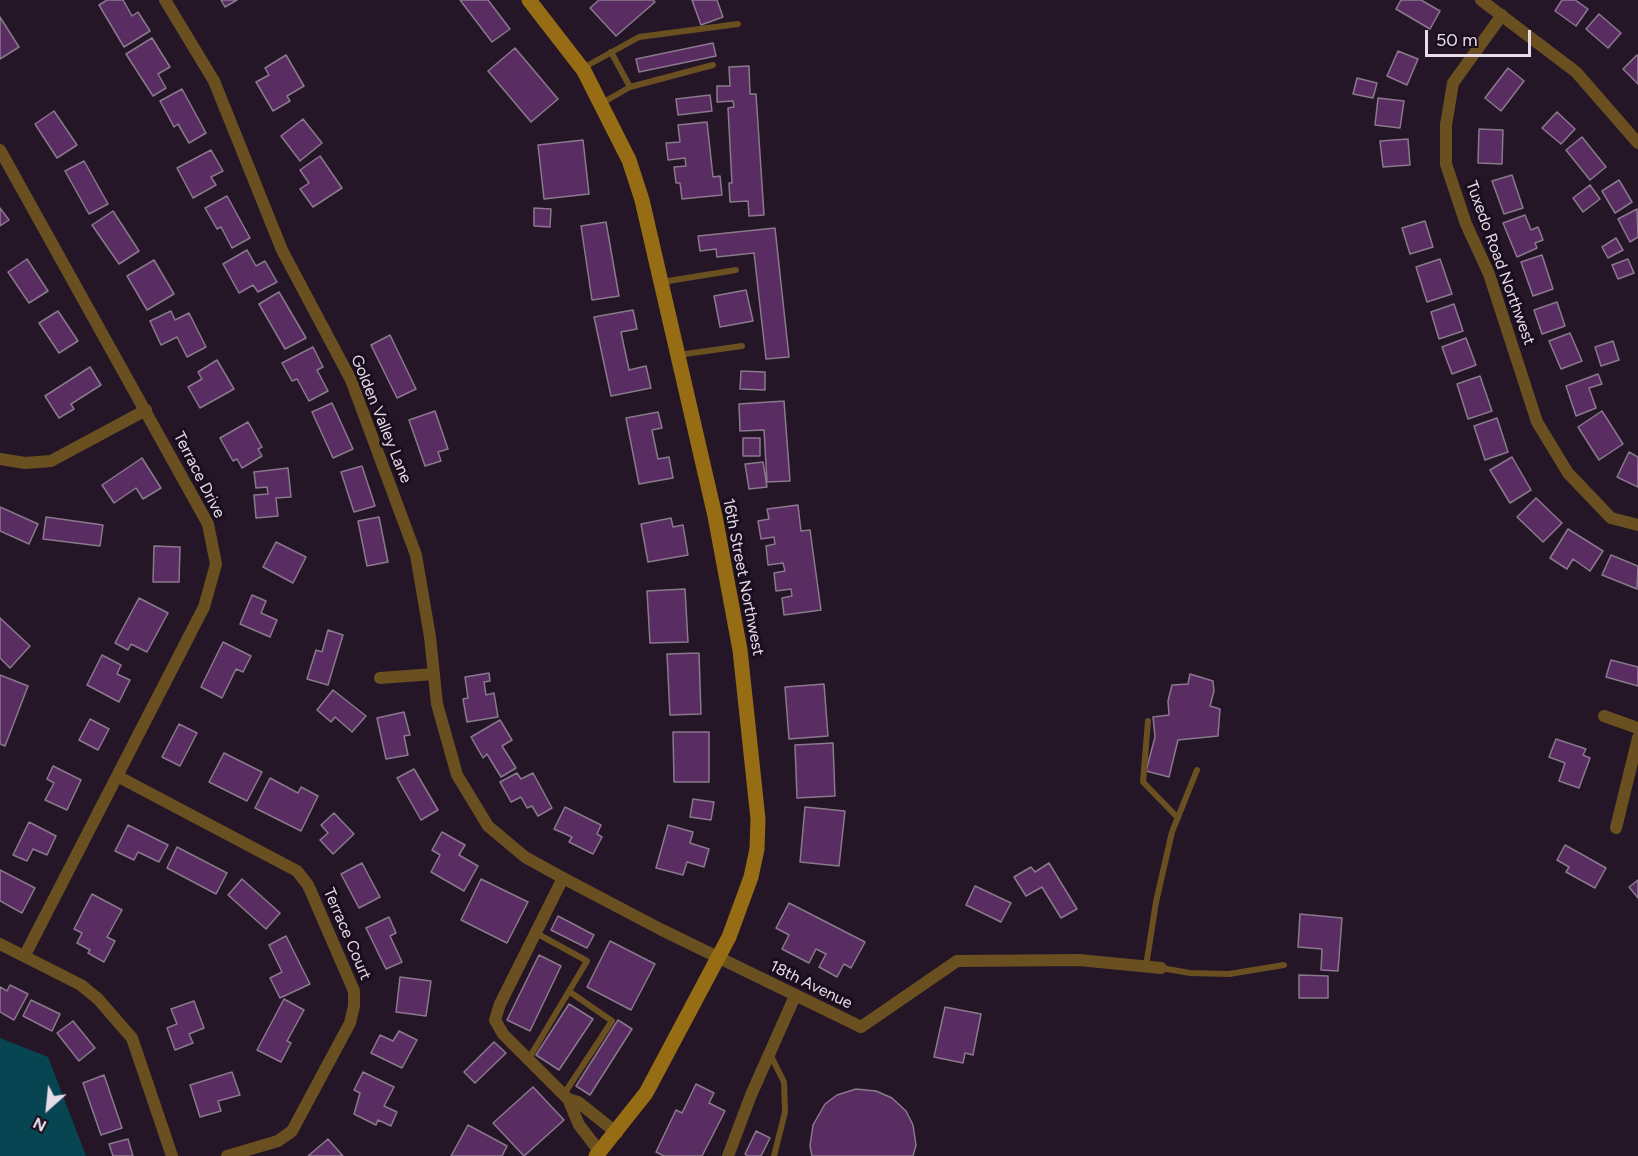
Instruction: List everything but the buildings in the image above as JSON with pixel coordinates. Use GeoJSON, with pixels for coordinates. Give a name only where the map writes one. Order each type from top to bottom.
{"type":"FeatureCollection","features":[{"type":"Feature","properties":{"kind":"street","name":"Golden Valley Lane"},"geometry":{"type":"LineString","coordinates":[[165,0],[214,81],[282,250],[351,380],[416,555],[437,704],[457,775],[488,826],[525,857]]}},
{"type":"Feature","properties":{"kind":"street","name":"16th Street Northwest"},"geometry":{"type":"LineString","coordinates":[[529,0],[582,69],[602,103],[633,170],[715,516],[740,650],[758,819],[757,849],[751,878],[729,937],[646,1093],[617,1133],[598,1154]]}},
{"type":"Feature","properties":{"kind":"street"},"geometry":{"type":"LineString","coordinates":[[1481,0],[1576,72],[1638,143]]}},
{"type":"Feature","properties":{"kind":"street","name":"Tuxedo Road Northwest"},"geometry":{"type":"LineString","coordinates":[[1502,15],[1453,83],[1446,125],[1446,164],[1466,224],[1490,274],[1537,422],[1568,473],[1611,518],[1638,525]]}},
{"type":"Feature","properties":{"kind":"street","name":"Terrace Drive"},"geometry":{"type":"LineString","coordinates":[[0,150],[208,524],[216,564],[204,607],[119,777],[25,955]]}},
{"type":"Feature","properties":{"kind":"street"},"geometry":{"type":"LineString","coordinates":[[0,459],[25,463],[51,461],[146,410]]}},
{"type":"Feature","properties":{"kind":"street"},"geometry":{"type":"LineString","coordinates":[[380,678],[434,674]]}},
{"type":"Feature","properties":{"kind":"street"},"geometry":{"type":"LineString","coordinates":[[1604,716],[1638,728]]}},
{"type":"Feature","properties":{"kind":"street"},"geometry":{"type":"LineString","coordinates":[[1616,828],[1638,738]]}},
{"type":"Feature","properties":{"kind":"street","name":"Terrace Court"},"geometry":{"type":"LineString","coordinates":[[119,777],[297,871],[308,885],[354,991],[354,1006],[350,1023],[292,1131],[278,1140],[227,1156]]}},
{"type":"Feature","properties":{"kind":"street","name":"18th Avenue"},"geometry":{"type":"LineString","coordinates":[[525,857],[718,958],[861,1028],[957,961],[1079,960],[1161,968]]}},
{"type":"Feature","properties":{"kind":"street"},"geometry":{"type":"LineString","coordinates":[[563,878],[500,1004],[495,1020],[503,1034],[566,1097],[579,1125],[598,1154]]}},
{"type":"Feature","properties":{"kind":"street"},"geometry":{"type":"LineString","coordinates":[[0,944],[81,985],[98,999],[132,1038],[172,1156]]}},
{"type":"Feature","properties":{"kind":"street"},"geometry":{"type":"LineString","coordinates":[[728,1156],[751,1095],[795,996]]}},
{"type":"Feature","properties":{"kind":"street"},"geometry":{"type":"LineString","coordinates":[[566,1097],[578,1102],[617,1133]]}},
{"type":"Feature","properties":{"kind":"lane"},"geometry":{"type":"LineString","coordinates":[[582,69],[639,37],[738,24]]}},
{"type":"Feature","properties":{"kind":"lane"},"geometry":{"type":"LineString","coordinates":[[612,52],[630,87]]}},
{"type":"Feature","properties":{"kind":"lane"},"geometry":{"type":"LineString","coordinates":[[602,103],[630,87],[713,66]]}},
{"type":"Feature","properties":{"kind":"lane"},"geometry":{"type":"LineString","coordinates":[[661,282],[736,270]]}},
{"type":"Feature","properties":{"kind":"lane"},"geometry":{"type":"LineString","coordinates":[[678,355],[742,346]]}},
{"type":"Feature","properties":{"kind":"lane"},"geometry":{"type":"LineString","coordinates":[[1148,721],[1143,782],[1178,818]]}},
{"type":"Feature","properties":{"kind":"lane"},"geometry":{"type":"LineString","coordinates":[[1146,966],[1156,902],[1178,818],[1197,770]]}},
{"type":"Feature","properties":{"kind":"lane"},"geometry":{"type":"LineString","coordinates":[[528,1060],[570,992],[586,961],[536,933]]}},
{"type":"Feature","properties":{"kind":"lane"},"geometry":{"type":"LineString","coordinates":[[1161,968],[1190,973],[1229,974],[1284,964]]}},
{"type":"Feature","properties":{"kind":"lane"},"geometry":{"type":"LineString","coordinates":[[566,1097],[612,1021],[570,992]]}},
{"type":"Feature","properties":{"kind":"lane"},"geometry":{"type":"LineString","coordinates":[[770,1053],[784,1082],[785,1112],[774,1156]]}},
{"type":"Feature","properties":{"kind":"water"},"geometry":{"type":"Polygon","coordinates":[[[0,1038],[48,1057],[86,1156],[0,1156],[0,1038]]]}}]}
